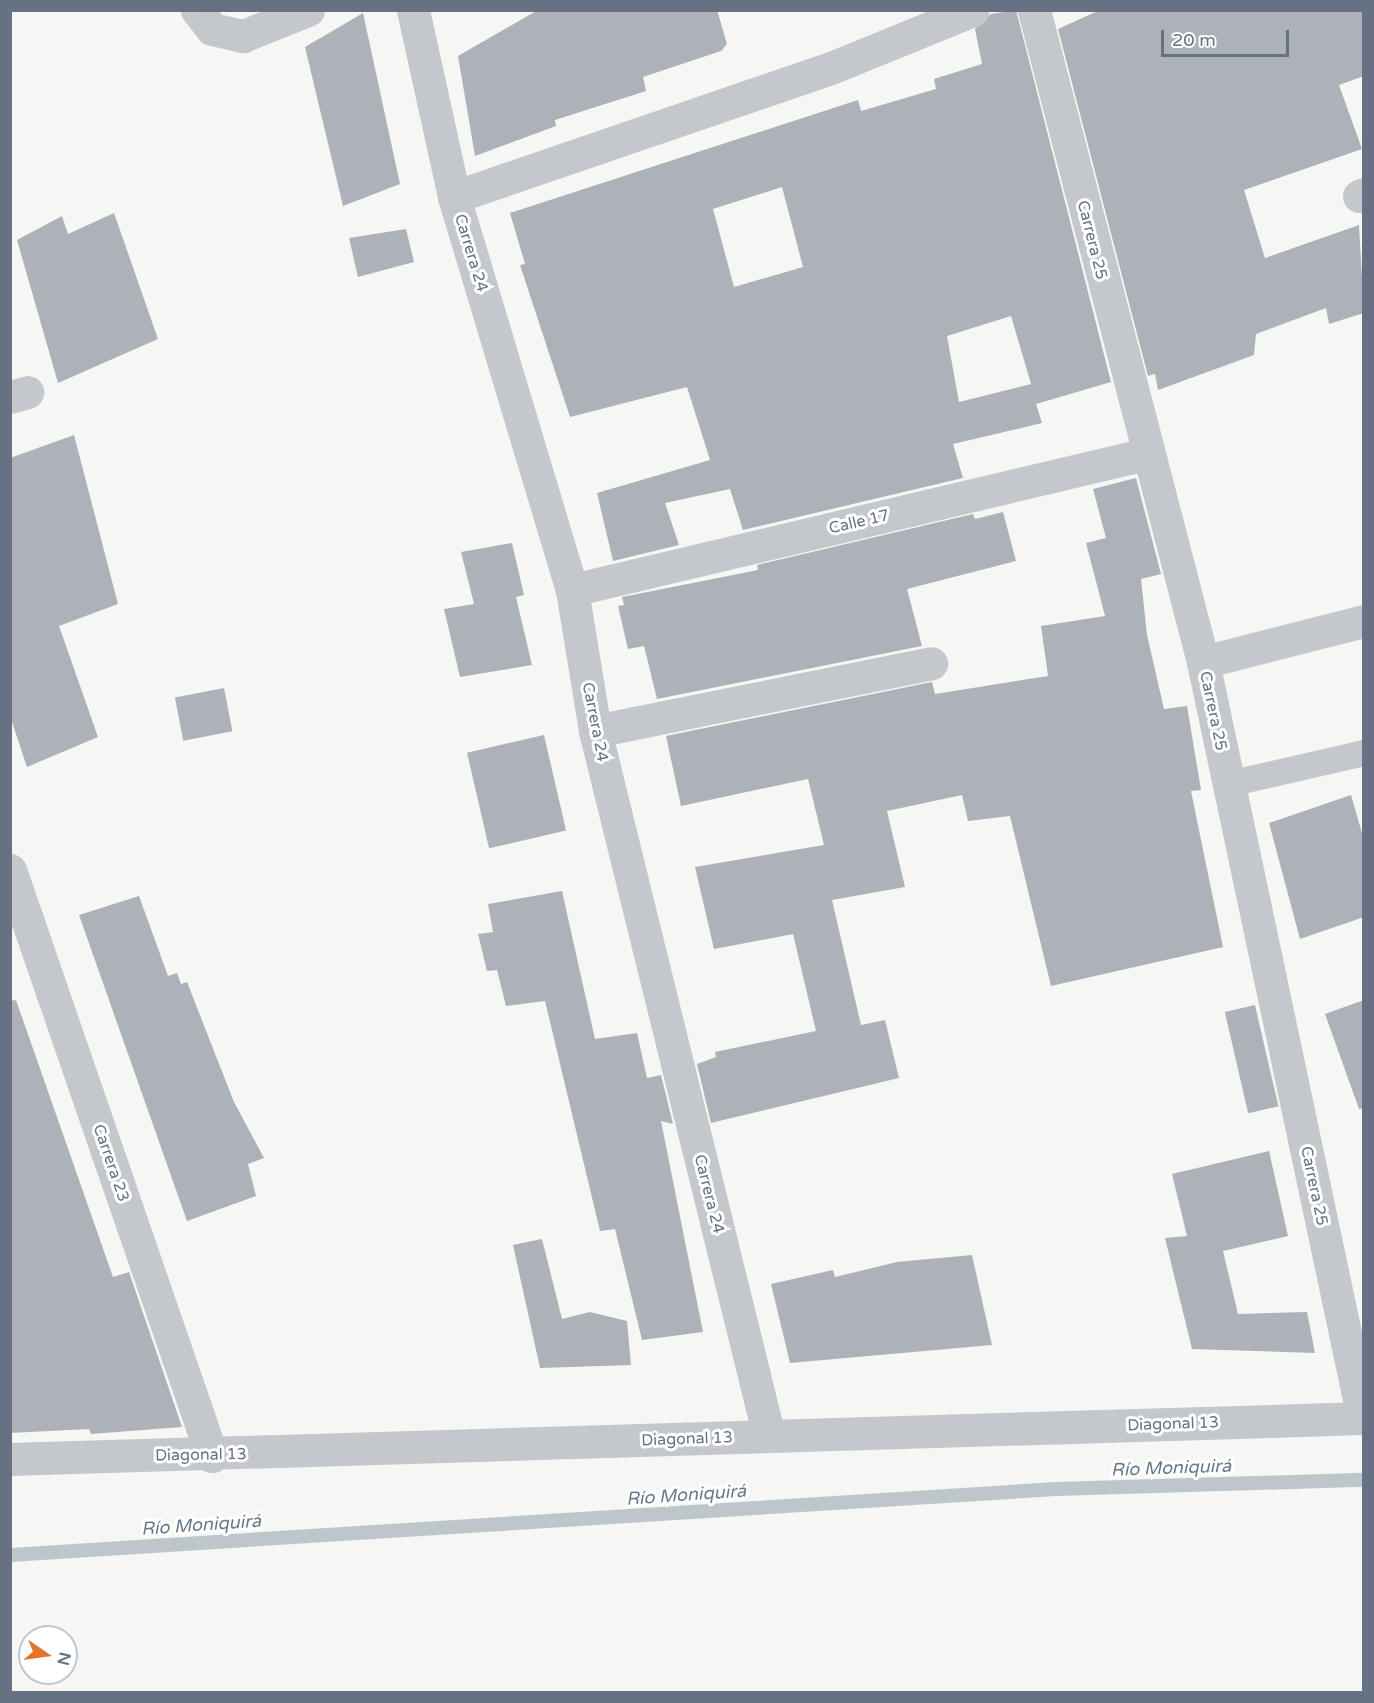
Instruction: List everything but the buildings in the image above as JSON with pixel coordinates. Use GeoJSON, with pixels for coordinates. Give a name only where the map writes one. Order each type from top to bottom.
{"type":"FeatureCollection","features":[{"type":"Feature","properties":{"kind":"street"},"geometry":{"type":"LineString","coordinates":[[205,20],[243,36],[308,10]]}},
{"type":"Feature","properties":{"kind":"street","name":"Carrera 24"},"geometry":{"type":"LineString","coordinates":[[413,10],[454,197],[572,590],[595,731],[769,1436]]}},
{"type":"Feature","properties":{"kind":"street"},"geometry":{"type":"LineString","coordinates":[[454,197],[831,68],[973,10]]}},
{"type":"Feature","properties":{"kind":"street","name":"Carrera 25"},"geometry":{"type":"LineString","coordinates":[[1034,10],[1146,454],[1203,662],[1363,1418]]}},
{"type":"Feature","properties":{"kind":"street","name":"Calle 17"},"geometry":{"type":"LineString","coordinates":[[572,590],[1146,454]]}},
{"type":"Feature","properties":{"kind":"street"},"geometry":{"type":"LineString","coordinates":[[1203,662],[1364,621]]}},
{"type":"Feature","properties":{"kind":"street"},"geometry":{"type":"LineString","coordinates":[[595,731],[931,663]]}},
{"type":"Feature","properties":{"kind":"street","name":"Carrera 23"},"geometry":{"type":"LineString","coordinates":[[10,870],[212,1456]]}},
{"type":"Feature","properties":{"kind":"street","name":"Diagonal 13"},"geometry":{"type":"LineString","coordinates":[[10,1459],[212,1456],[1363,1418]]}},
{"type":"Feature","properties":{"kind":"lane"},"geometry":{"type":"LineString","coordinates":[[1229,784],[1364,753]]}},
{"type":"Feature","properties":{"kind":"waterway","name":"Río Moniquirá"},"geometry":{"type":"LineString","coordinates":[[10,1555],[1056,1489],[1364,1480]]}}]}
